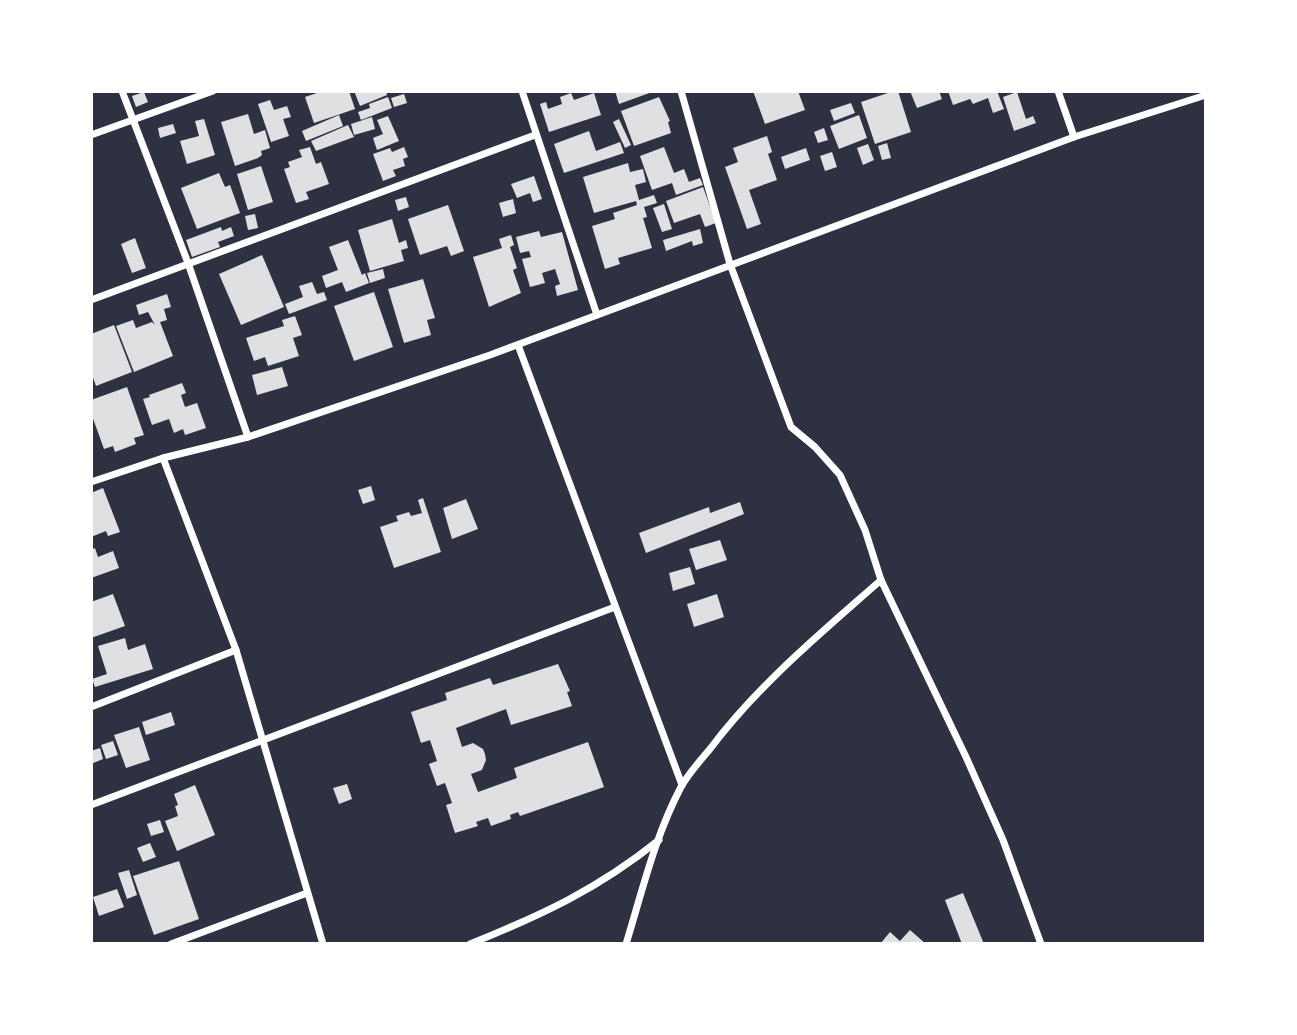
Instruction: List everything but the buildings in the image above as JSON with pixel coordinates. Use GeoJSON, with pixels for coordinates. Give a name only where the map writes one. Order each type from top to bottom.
{"type":"FeatureCollection","features":[{"type":"Feature","properties":{"kind":"street"},"geometry":{"type":"LineString","coordinates":[[122,91],[188,263],[248,437]]}},
{"type":"Feature","properties":{"kind":"street"},"geometry":{"type":"LineString","coordinates":[[91,135],[213,91]]}},
{"type":"Feature","properties":{"kind":"street"},"geometry":{"type":"LineString","coordinates":[[522,91],[597,315]]}},
{"type":"Feature","properties":{"kind":"street"},"geometry":{"type":"LineString","coordinates":[[681,91],[730,264],[791,427],[815,447],[840,475],[864,530],[881,580],[998,828],[1041,944]]}},
{"type":"Feature","properties":{"kind":"street"},"geometry":{"type":"LineString","coordinates":[[1059,91],[1073,137]]}},
{"type":"Feature","properties":{"kind":"street"},"geometry":{"type":"LineString","coordinates":[[91,482],[163,458],[248,437],[518,345],[1073,137],[1206,95]]}},
{"type":"Feature","properties":{"kind":"street"},"geometry":{"type":"LineString","coordinates":[[91,300],[536,135]]}},
{"type":"Feature","properties":{"kind":"street"},"geometry":{"type":"LineString","coordinates":[[518,345],[682,785]]}},
{"type":"Feature","properties":{"kind":"street"},"geometry":{"type":"LineString","coordinates":[[163,458],[236,650],[323,944]]}},
{"type":"Feature","properties":{"kind":"street"},"geometry":{"type":"LineString","coordinates":[[626,944],[659,840],[682,785],[729,724],[776,673],[881,580]]}},
{"type":"Feature","properties":{"kind":"street"},"geometry":{"type":"LineString","coordinates":[[91,805],[615,607]]}},
{"type":"Feature","properties":{"kind":"street"},"geometry":{"type":"LineString","coordinates":[[91,707],[236,650]]}},
{"type":"Feature","properties":{"kind":"street"},"geometry":{"type":"LineString","coordinates":[[470,944],[563,904],[628,865],[659,840]]}},
{"type":"Feature","properties":{"kind":"street"},"geometry":{"type":"LineString","coordinates":[[172,944],[307,892]]}}]}
